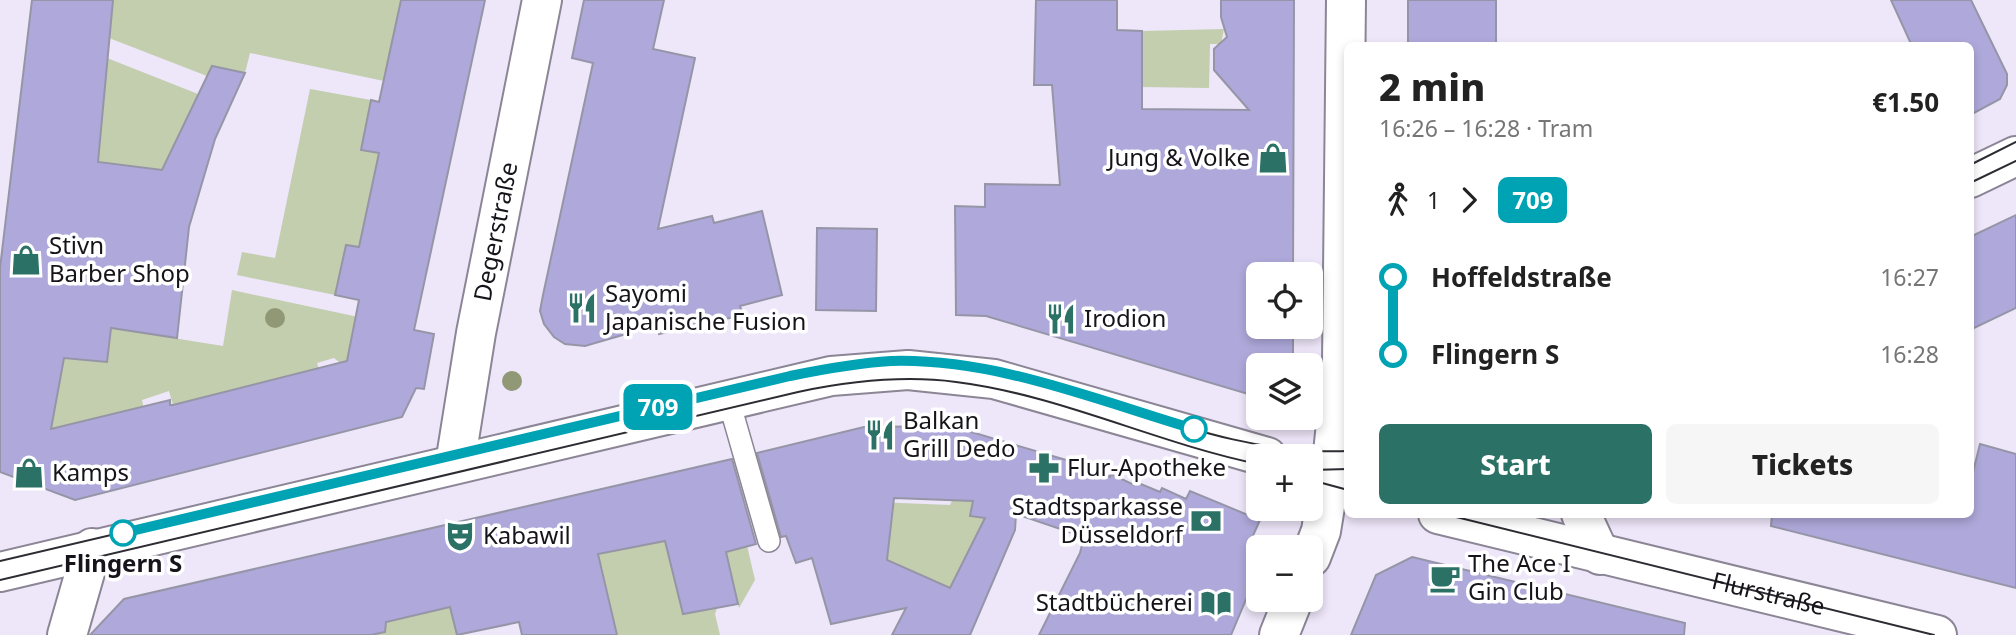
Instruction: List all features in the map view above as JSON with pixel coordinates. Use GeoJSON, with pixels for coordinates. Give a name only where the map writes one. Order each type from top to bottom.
{"type":"FeatureCollection","features":[{"type":"Feature","properties":{"kind":"street","name":"Degerstraße"},"geometry":{"type":"LineString","coordinates":[[455,464],[476,333],[542,0]]}},
{"type":"Feature","properties":{"kind":"street"},"geometry":{"type":"LineString","coordinates":[[1346,0],[1346,42]]}},
{"type":"Feature","properties":{"kind":"street"},"geometry":{"type":"LineString","coordinates":[[1974,176],[2016,156]]}},
{"type":"Feature","properties":{"kind":"street"},"geometry":{"type":"LineString","coordinates":[[1319,535],[1330,474],[1342,363],[1344,182]]}},
{"type":"Feature","properties":{"kind":"street"},"geometry":{"type":"LineString","coordinates":[[0,572],[92,548],[831,376],[908,370],[994,379],[1246,451]]}},
{"type":"Feature","properties":{"kind":"street","name":"Flurstraße"},"geometry":{"type":"LineString","coordinates":[[1454,518],[1937,635]]}},
{"type":"Feature","properties":{"kind":"street"},"geometry":{"type":"LineString","coordinates":[[1583,518],[1600,555]]}},
{"type":"Feature","properties":{"kind":"street"},"geometry":{"type":"LineString","coordinates":[[68,635],[92,548]]}},
{"type":"Feature","properties":{"kind":"street"},"geometry":{"type":"LineString","coordinates":[[1279,635],[1288,612]]}},
{"type":"Feature","properties":{"kind":"lane"},"geometry":{"type":"LineString","coordinates":[[728,398],[769,541]]}},
{"type":"Feature","properties":{"kind":"green space"},"geometry":{"type":"Polygon","coordinates":[[[113,0],[401,0],[384,81],[250,53],[245,73],[212,66],[207,76],[109,38],[113,0]]]}},
{"type":"Feature","properties":{"kind":"green space"},"geometry":{"type":"Polygon","coordinates":[[[1224,29],[1221,44],[1210,44],[1209,88],[1142,87],[1142,31],[1224,29]]]}},
{"type":"Feature","properties":{"kind":"green space"},"geometry":{"type":"Polygon","coordinates":[[[107,58],[198,94],[162,170],[85,161],[107,58]]]}},
{"type":"Feature","properties":{"kind":"green space"},"geometry":{"type":"Polygon","coordinates":[[[310,89],[371,100],[361,149],[379,153],[359,247],[346,245],[335,295],[237,275],[242,252],[275,258],[310,89]]]}},
{"type":"Feature","properties":{"kind":"green space"},"geometry":{"type":"Polygon","coordinates":[[[232,290],[363,318],[352,335],[347,359],[355,361],[344,366],[334,358],[317,363],[319,369],[173,405],[169,391],[142,400],[145,414],[91,435],[44,429],[45,390],[60,382],[62,370],[50,357],[107,361],[114,304],[142,333],[223,346],[232,290]]]}},
{"type":"Feature","properties":{"kind":"green space"},"geometry":{"type":"Polygon","coordinates":[[[960,483],[962,491],[959,502],[966,491],[976,484],[970,516],[985,518],[934,622],[885,575],[888,554],[876,502],[950,505],[960,483]]]}},
{"type":"Feature","properties":{"kind":"green space"},"geometry":{"type":"Polygon","coordinates":[[[742,524],[755,580],[739,608],[720,529],[742,524]]]}},
{"type":"Feature","properties":{"kind":"green space"},"geometry":{"type":"Polygon","coordinates":[[[679,538],[672,567],[683,613],[717,608],[715,614],[720,635],[617,635],[602,568],[588,563],[586,557],[679,538]]]}},
{"type":"Feature","properties":{"kind":"green space"},"geometry":{"type":"Polygon","coordinates":[[[450,607],[457,635],[371,635],[385,632],[387,612],[450,607]]]}},
{"type":"Feature","properties":{"kind":"building"},"geometry":{"type":"Polygon","coordinates":[[[32,0],[113,0],[98,162],[162,170],[212,66],[245,73],[215,139],[189,227],[177,338],[111,328],[107,362],[64,358],[51,429],[170,400],[170,405],[173,405],[347,361],[359,300],[335,295],[346,245],[359,247],[379,153],[361,150],[371,100],[379,102],[401,0],[485,0],[414,330],[434,334],[424,389],[416,388],[402,417],[75,500],[0,472],[0,268],[32,0]]]}},
{"type":"Feature","properties":{"kind":"building"},"geometry":{"type":"Polygon","coordinates":[[[584,0],[664,0],[653,49],[695,58],[658,229],[712,216],[714,223],[762,211],[782,295],[740,306],[743,315],[659,334],[657,325],[585,346],[565,344],[554,337],[544,324],[540,311],[543,295],[593,63],[572,58],[584,0]]]}},
{"type":"Feature","properties":{"kind":"building"},"geometry":{"type":"Polygon","coordinates":[[[1036,0],[1117,0],[1117,30],[1142,31],[1142,109],[1249,110],[1214,70],[1214,49],[1227,37],[1221,17],[1221,0],[1294,0],[1293,262],[1246,262],[1246,339],[1293,339],[1293,353],[1246,353],[1246,393],[986,316],[956,315],[955,206],[985,207],[985,184],[1060,185],[1052,85],[1034,85],[1036,0]]]}},
{"type":"Feature","properties":{"kind":"building"},"geometry":{"type":"Polygon","coordinates":[[[1408,0],[1496,0],[1496,42],[1408,42],[1408,0]]]}},
{"type":"Feature","properties":{"kind":"building"},"geometry":{"type":"Polygon","coordinates":[[[1891,0],[1971,0],[2007,74],[2007,85],[2000,99],[1974,113],[1974,42],[1910,42],[1891,0]]]}},
{"type":"Feature","properties":{"kind":"building"},"geometry":{"type":"Polygon","coordinates":[[[2016,215],[2016,308],[1974,328],[1974,235],[2016,215]]]}},
{"type":"Feature","properties":{"kind":"building"},"geometry":{"type":"Polygon","coordinates":[[[817,228],[877,229],[876,311],[816,310],[817,228]]]}},
{"type":"Feature","properties":{"kind":"building"},"geometry":{"type":"Polygon","coordinates":[[[951,426],[1090,467],[1134,485],[1136,482],[1160,492],[1162,488],[1186,499],[1190,491],[1246,514],[1246,521],[1260,521],[1253,535],[1246,535],[1246,599],[1231,635],[1039,635],[1080,553],[1084,537],[1016,514],[1015,530],[970,635],[892,635],[906,608],[831,624],[812,558],[796,563],[786,536],[781,537],[757,453],[864,427],[951,426]],[[894,498],[887,560],[950,588],[985,518],[970,516],[973,501],[894,498]]]}},
{"type":"Feature","properties":{"kind":"building"},"geometry":{"type":"Polygon","coordinates":[[[1980,444],[2016,454],[2016,588],[1771,526],[1772,518],[1974,518],[1974,468],[1980,444]]]}},
{"type":"Feature","properties":{"kind":"building"},"geometry":{"type":"Polygon","coordinates":[[[732,459],[756,544],[726,552],[738,604],[683,614],[665,541],[598,554],[617,635],[522,635],[519,622],[457,635],[450,607],[386,622],[385,632],[371,635],[90,635],[124,599],[732,459]]]}},
{"type":"Feature","properties":{"kind":"building"},"geometry":{"type":"Polygon","coordinates":[[[1412,557],[1685,623],[1684,635],[1351,635],[1376,575],[1412,557]]]}},
{"type":"Feature","properties":{"kind":"tram line"},"geometry":{"type":"LineString","coordinates":[[1974,163],[2016,142]]}},
{"type":"Feature","properties":{"kind":"tram line"},"geometry":{"type":"LineString","coordinates":[[1974,181],[2016,161]]}},
{"type":"Feature","properties":{"kind":"tram line","name":"709"},"geometry":{"type":"LineString","coordinates":[[123,533],[790,376],[831,367],[868,363],[927,362],[982,369],[1044,384],[1194,429]]}},
{"type":"Feature","properties":{"kind":"tram line"},"geometry":{"type":"LineString","coordinates":[[0,561],[790,376],[861,365],[909,363],[981,369],[1027,379],[1254,444],[1300,450],[1344,451]]}},
{"type":"Feature","properties":{"kind":"tram line"},"geometry":{"type":"LineString","coordinates":[[0,580],[798,392],[877,380],[936,380],[995,388],[1246,461]]}},
{"type":"Feature","properties":{"kind":"tram line"},"geometry":{"type":"LineString","coordinates":[[1323,470],[1344,469]]}},
{"type":"Feature","properties":{"kind":"tram line"},"geometry":{"type":"LineString","coordinates":[[1323,483],[1344,489]]}},
{"type":"Feature","properties":{"kind":"tram line"},"geometry":{"type":"LineString","coordinates":[[1460,518],[1934,635]]}},
{"type":"Feature","properties":{"kind":"place","name":"Jung & Volke"},"geometry":{"type":"Point","coordinates":[1273,158]}},
{"type":"Feature","properties":{"kind":"place","name":"Stivn Barber Shop"},"geometry":{"type":"Point","coordinates":[26,260]}},
{"type":"Feature","properties":{"kind":"place","name":"Sayomi Japanische Fusion"},"geometry":{"type":"Point","coordinates":[582,308]}},
{"type":"Feature","properties":{"kind":"place","name":"Irodion"},"geometry":{"type":"Point","coordinates":[1061,319]}},
{"type":"Feature","properties":{"kind":"place","name":"Balkan Grill Dedo"},"geometry":{"type":"Point","coordinates":[880,435]}},
{"type":"Feature","properties":{"kind":"place","name":"Flur-Apotheke"},"geometry":{"type":"Point","coordinates":[1044,468]}},
{"type":"Feature","properties":{"kind":"place","name":"Kamps"},"geometry":{"type":"Point","coordinates":[29,473]}},
{"type":"Feature","properties":{"kind":"place","name":"Stadtsparkasse Düsseldorf"},"geometry":{"type":"Point","coordinates":[1206,521]}},
{"type":"Feature","properties":{"kind":"place","name":"Flingern S"},"geometry":{"type":"Point","coordinates":[123,533]}},
{"type":"Feature","properties":{"kind":"place","name":"Kabawil"},"geometry":{"type":"Point","coordinates":[460,536]}},
{"type":"Feature","properties":{"kind":"place","name":"The Ace I Gin Club"},"geometry":{"type":"Point","coordinates":[1445,578]}},
{"type":"Feature","properties":{"kind":"place","name":"Stadtbücherei"},"geometry":{"type":"Point","coordinates":[1216,603]}}]}
